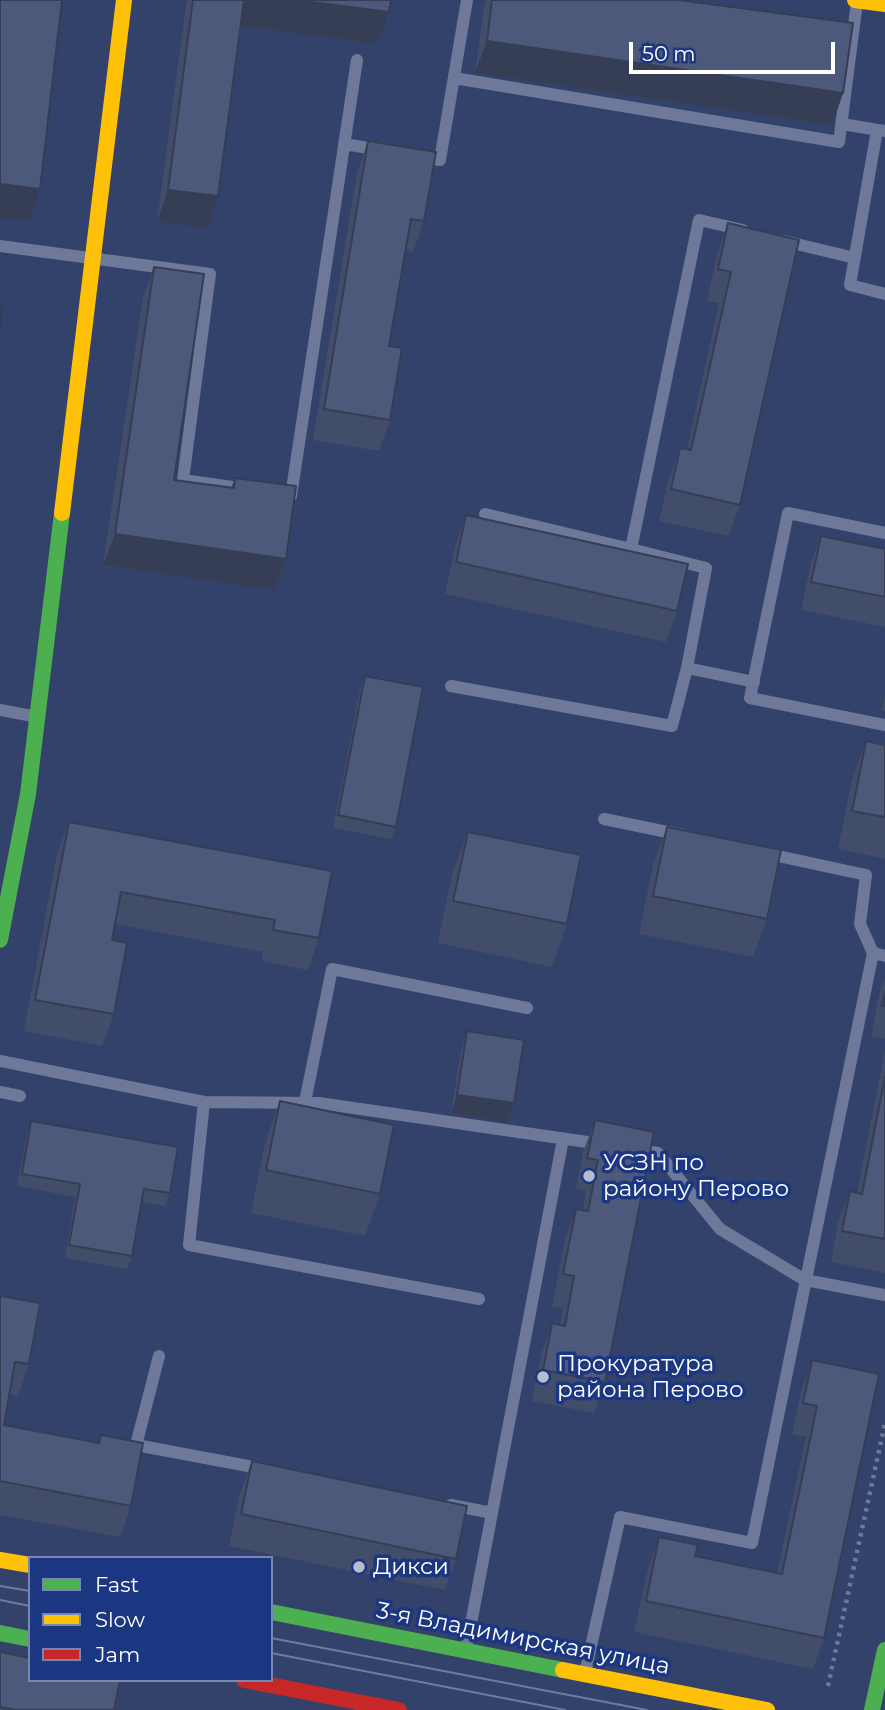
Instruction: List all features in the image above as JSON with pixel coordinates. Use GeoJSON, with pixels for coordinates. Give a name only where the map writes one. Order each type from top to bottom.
{"type":"FeatureCollection","features":[{"type":"Feature","properties":{"kind":"street"},"geometry":{"type":"LineString","coordinates":[[0,940],[28,794],[124,0]]}},
{"type":"Feature","properties":{"kind":"street"},"geometry":{"type":"LineString","coordinates":[[857,0],[885,4]]}},
{"type":"Feature","properties":{"kind":"street"},"geometry":{"type":"LineString","coordinates":[[0,1560],[28,1566]]}},
{"type":"Feature","properties":{"kind":"street","name":"3-я Владимирская улица"},"geometry":{"type":"LineString","coordinates":[[273,1612],[767,1710]]}},
{"type":"Feature","properties":{"kind":"street"},"geometry":{"type":"LineString","coordinates":[[0,1633],[28,1639]]}},
{"type":"Feature","properties":{"kind":"street"},"geometry":{"type":"LineString","coordinates":[[872,1710],[885,1650]]}},
{"type":"Feature","properties":{"kind":"street"},"geometry":{"type":"LineString","coordinates":[[254,1682],[399,1710]]}},
{"type":"Feature","properties":{"kind":"lane"},"geometry":{"type":"LineString","coordinates":[[412,155],[440,160],[467,0]]}},
{"type":"Feature","properties":{"kind":"lane"},"geometry":{"type":"LineString","coordinates":[[454,78],[839,142],[857,0]]}},
{"type":"Feature","properties":{"kind":"lane"},"geometry":{"type":"LineString","coordinates":[[0,246],[210,274],[183,480],[291,496],[357,60]]}},
{"type":"Feature","properties":{"kind":"lane"},"geometry":{"type":"LineString","coordinates":[[842,124],[881,131],[850,285],[885,294]]}},
{"type":"Feature","properties":{"kind":"lane"},"geometry":{"type":"LineString","coordinates":[[344,144],[399,153]]}},
{"type":"Feature","properties":{"kind":"lane"},"geometry":{"type":"LineString","coordinates":[[631,549],[699,220],[855,258]]}},
{"type":"Feature","properties":{"kind":"lane"},"geometry":{"type":"LineString","coordinates":[[885,533],[788,513],[750,698],[885,725]]}},
{"type":"Feature","properties":{"kind":"lane"},"geometry":{"type":"LineString","coordinates":[[451,686],[672,726],[687,668],[706,568],[485,514]]}},
{"type":"Feature","properties":{"kind":"lane"},"geometry":{"type":"LineString","coordinates":[[687,668],[754,682]]}},
{"type":"Feature","properties":{"kind":"lane"},"geometry":{"type":"LineString","coordinates":[[0,710],[38,717]]}},
{"type":"Feature","properties":{"kind":"lane"},"geometry":{"type":"LineString","coordinates":[[604,819],[696,839]]}},
{"type":"Feature","properties":{"kind":"lane"},"geometry":{"type":"LineString","coordinates":[[585,1674],[620,1517],[752,1543],[805,1280],[879,954],[860,924],[866,875],[748,850]]}},
{"type":"Feature","properties":{"kind":"lane"},"geometry":{"type":"LineString","coordinates":[[305,1102],[332,969],[527,1008]]}},
{"type":"Feature","properties":{"kind":"lane"},"geometry":{"type":"LineString","coordinates":[[0,1061],[204,1102],[305,1102],[658,1153],[720,1229],[805,1280],[885,1295]]}},
{"type":"Feature","properties":{"kind":"lane"},"geometry":{"type":"LineString","coordinates":[[0,1092],[20,1096]]}},
{"type":"Feature","properties":{"kind":"lane"},"geometry":{"type":"LineString","coordinates":[[204,1102],[189,1245],[479,1299]]}},
{"type":"Feature","properties":{"kind":"lane"},"geometry":{"type":"LineString","coordinates":[[466,1650],[563,1139]]}},
{"type":"Feature","properties":{"kind":"lane"},"geometry":{"type":"LineString","coordinates":[[159,1356],[136,1445],[272,1471]]}},
{"type":"Feature","properties":{"kind":"lane"},"geometry":{"type":"LineString","coordinates":[[437,1503],[492,1513]]}},
{"type":"Feature","properties":{"kind":"path"},"geometry":{"type":"LineString","coordinates":[[828,1686],[885,1423]]}},
{"type":"Feature","properties":{"kind":"building"},"geometry":{"type":"Polygon","coordinates":[[[0,0],[62,0],[40,189],[0,184],[0,0]]]}},
{"type":"Feature","properties":{"kind":"building"},"geometry":{"type":"Polygon","coordinates":[[[193,0],[244,0],[218,196],[168,190],[193,0]]]}},
{"type":"Feature","properties":{"kind":"building"},"geometry":{"type":"Polygon","coordinates":[[[296,0],[391,0],[389,12],[296,0]]]}},
{"type":"Feature","properties":{"kind":"building"},"geometry":{"type":"Polygon","coordinates":[[[492,0],[679,0],[853,23],[843,93],[487,41],[492,0]]]}},
{"type":"Feature","properties":{"kind":"building"},"geometry":{"type":"Polygon","coordinates":[[[368,141],[436,152],[424,221],[411,219],[389,346],[402,348],[390,420],[324,409],[368,141]]]}},
{"type":"Feature","properties":{"kind":"building"},"geometry":{"type":"Polygon","coordinates":[[[728,223],[799,240],[740,505],[671,489],[680,448],[691,450],[731,272],[718,269],[728,223]]]}},
{"type":"Feature","properties":{"kind":"building"},"geometry":{"type":"Polygon","coordinates":[[[154,267],[204,274],[174,480],[234,488],[235,478],[296,486],[286,559],[115,534],[154,267]]]}},
{"type":"Feature","properties":{"kind":"building"},"geometry":{"type":"Polygon","coordinates":[[[466,515],[688,564],[677,611],[456,562],[466,515]]]}},
{"type":"Feature","properties":{"kind":"building"},"geometry":{"type":"Polygon","coordinates":[[[821,536],[885,549],[885,597],[811,582],[821,536]]]}},
{"type":"Feature","properties":{"kind":"building"},"geometry":{"type":"Polygon","coordinates":[[[365,676],[423,687],[396,827],[338,815],[365,676]]]}},
{"type":"Feature","properties":{"kind":"building"},"geometry":{"type":"Polygon","coordinates":[[[866,741],[885,745],[885,817],[852,811],[866,741]]]}},
{"type":"Feature","properties":{"kind":"building"},"geometry":{"type":"Polygon","coordinates":[[[69,822],[332,871],[319,938],[273,930],[275,920],[121,892],[112,940],[127,943],[114,1014],[35,1000],[69,822]]]}},
{"type":"Feature","properties":{"kind":"building"},"geometry":{"type":"Polygon","coordinates":[[[667,827],[781,850],[767,919],[653,896],[667,827]]]}},
{"type":"Feature","properties":{"kind":"building"},"geometry":{"type":"Polygon","coordinates":[[[468,832],[581,855],[567,924],[453,901],[468,832]]]}},
{"type":"Feature","properties":{"kind":"building"},"geometry":{"type":"Polygon","coordinates":[[[467,1031],[524,1040],[514,1103],[457,1095],[467,1031]]]}},
{"type":"Feature","properties":{"kind":"building"},"geometry":{"type":"Polygon","coordinates":[[[885,1077],[885,1239],[842,1231],[850,1191],[862,1194],[885,1077]]]}},
{"type":"Feature","properties":{"kind":"building"},"geometry":{"type":"Polygon","coordinates":[[[280,1101],[394,1125],[380,1194],[266,1170],[280,1101]]]}},
{"type":"Feature","properties":{"kind":"building"},"geometry":{"type":"Polygon","coordinates":[[[595,1120],[654,1132],[605,1382],[543,1370],[552,1323],[565,1326],[574,1276],[563,1274],[576,1209],[588,1211],[598,1160],[587,1158],[595,1120]]]}},
{"type":"Feature","properties":{"kind":"building"},"geometry":{"type":"Polygon","coordinates":[[[31,1121],[178,1147],[170,1193],[144,1189],[132,1256],[69,1245],[80,1184],[22,1174],[31,1121]]]}},
{"type":"Feature","properties":{"kind":"building"},"geometry":{"type":"Polygon","coordinates":[[[0,1296],[40,1303],[29,1364],[15,1362],[4,1425],[99,1443],[101,1435],[143,1443],[131,1506],[0,1481],[0,1296]]]}},
{"type":"Feature","properties":{"kind":"building"},"geometry":{"type":"Polygon","coordinates":[[[812,1360],[879,1374],[824,1638],[646,1601],[659,1537],[698,1545],[695,1556],[782,1574],[817,1406],[803,1403],[812,1360]]]}},
{"type":"Feature","properties":{"kind":"building"},"geometry":{"type":"Polygon","coordinates":[[[252,1461],[467,1506],[456,1559],[241,1514],[252,1461]]]}},
{"type":"Feature","properties":{"kind":"building"},"geometry":{"type":"Polygon","coordinates":[[[0,1652],[28,1658],[28,1682],[120,1682],[114,1710],[16,1710],[0,1707],[0,1652]]]}},
{"type":"Feature","properties":{"kind":"tram line"},"geometry":{"type":"LineString","coordinates":[[0,1586],[28,1591]]}},
{"type":"Feature","properties":{"kind":"tram line"},"geometry":{"type":"LineString","coordinates":[[0,1600],[28,1606]]}},
{"type":"Feature","properties":{"kind":"tram line"},"geometry":{"type":"LineString","coordinates":[[273,1638],[647,1710]]}},
{"type":"Feature","properties":{"kind":"tram line"},"geometry":{"type":"LineString","coordinates":[[273,1653],[565,1710]]}},
{"type":"Feature","properties":{"kind":"traffic: fast"},"geometry":{"type":"LineString","coordinates":[[0,940],[28,794],[62,513]]}},
{"type":"Feature","properties":{"kind":"traffic: fast"},"geometry":{"type":"LineString","coordinates":[[273,1612],[563,1670]]}},
{"type":"Feature","properties":{"kind":"traffic: fast"},"geometry":{"type":"LineString","coordinates":[[0,1633],[28,1639]]}},
{"type":"Feature","properties":{"kind":"traffic: fast"},"geometry":{"type":"LineString","coordinates":[[872,1710],[885,1650]]}},
{"type":"Feature","properties":{"kind":"traffic: slow"},"geometry":{"type":"LineString","coordinates":[[62,513],[124,0]]}},
{"type":"Feature","properties":{"kind":"traffic: slow"},"geometry":{"type":"LineString","coordinates":[[855,0],[885,4]]}},
{"type":"Feature","properties":{"kind":"traffic: slow"},"geometry":{"type":"LineString","coordinates":[[0,1560],[28,1565]]}},
{"type":"Feature","properties":{"kind":"traffic: slow"},"geometry":{"type":"LineString","coordinates":[[563,1670],[767,1710]]}},
{"type":"Feature","properties":{"kind":"traffic: jam"},"geometry":{"type":"LineString","coordinates":[[254,1682],[399,1710]]}},
{"type":"Feature","properties":{"kind":"place","name":"УСЗН по району Перово"},"geometry":{"type":"Point","coordinates":[589,1176]}},
{"type":"Feature","properties":{"kind":"place","name":"Прокуратура района Перово"},"geometry":{"type":"Point","coordinates":[543,1377]}},
{"type":"Feature","properties":{"kind":"place","name":"Дикси"},"geometry":{"type":"Point","coordinates":[359,1567]}}]}
